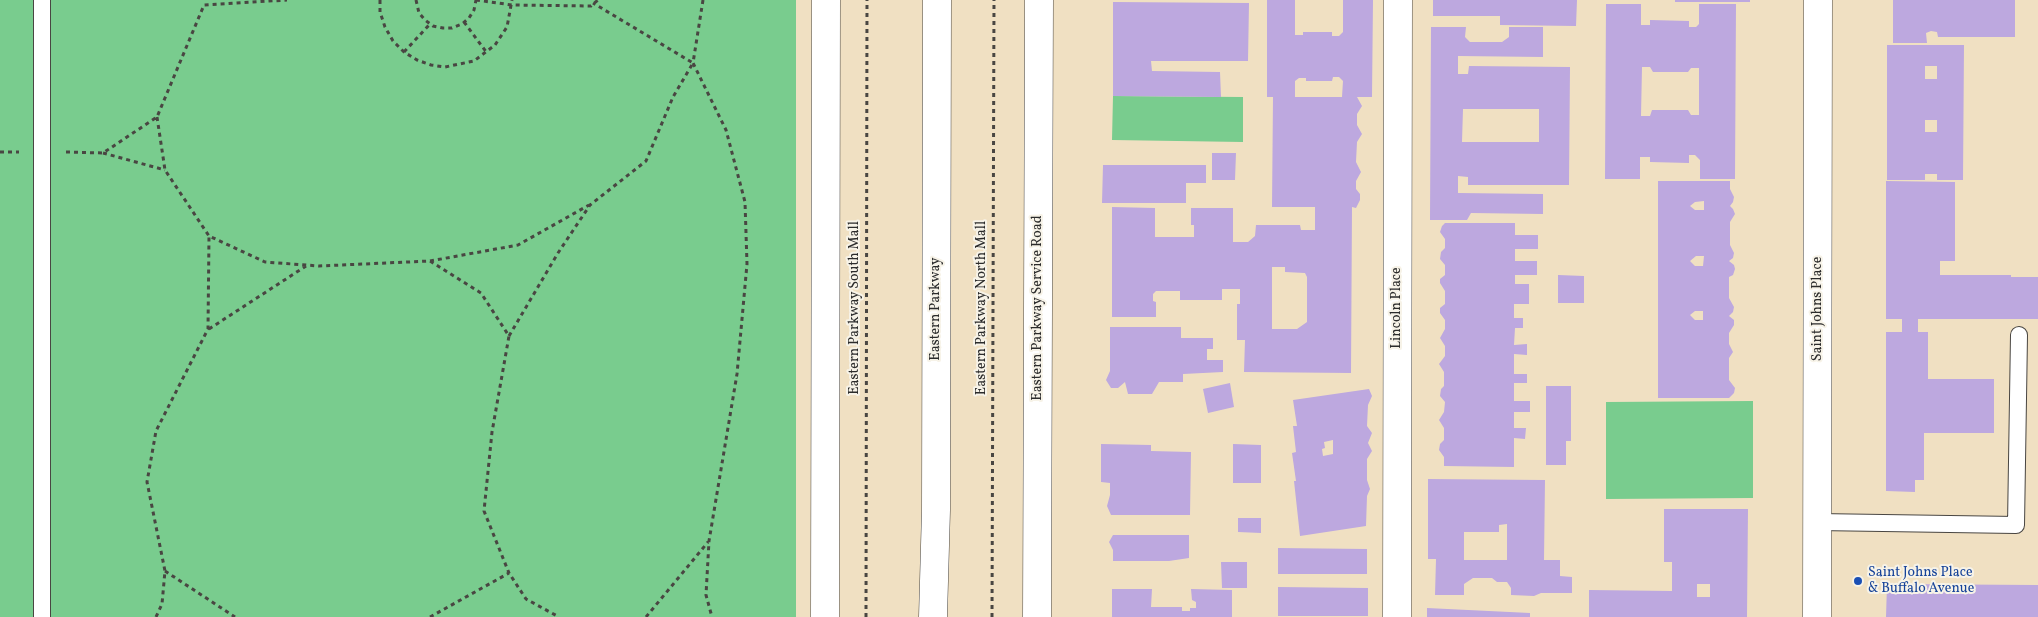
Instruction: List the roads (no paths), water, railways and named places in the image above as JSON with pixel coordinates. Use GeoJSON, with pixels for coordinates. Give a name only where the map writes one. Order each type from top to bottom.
{"type":"FeatureCollection","features":[{"type":"Feature","properties":{"kind":"street"},"geometry":{"type":"LineString","coordinates":[[825,617],[826,0]]}},
{"type":"Feature","properties":{"kind":"street","name":"Eastern Parkway"},"geometry":{"type":"LineString","coordinates":[[933,617],[936,510],[937,0]]}},
{"type":"Feature","properties":{"kind":"street","name":"Eastern Parkway Service Road"},"geometry":{"type":"LineString","coordinates":[[1037,617],[1039,0]]}},
{"type":"Feature","properties":{"kind":"street","name":"Lincoln Place"},"geometry":{"type":"LineString","coordinates":[[1397,617],[1398,0]]}},
{"type":"Feature","properties":{"kind":"street","name":"Saint Johns Place"},"geometry":{"type":"LineString","coordinates":[[1818,0],[1818,617]]}},
{"type":"Feature","properties":{"kind":"lane"},"geometry":{"type":"LineString","coordinates":[[42,0],[42,617]]}},
{"type":"Feature","properties":{"kind":"lane"},"geometry":{"type":"LineString","coordinates":[[1817,522],[2016,525],[2019,335]]}},
{"type":"Feature","properties":{"kind":"place","name":"Saint Johns Place & Buffalo Avenue"},"geometry":{"type":"Point","coordinates":[1858,581]}}]}
